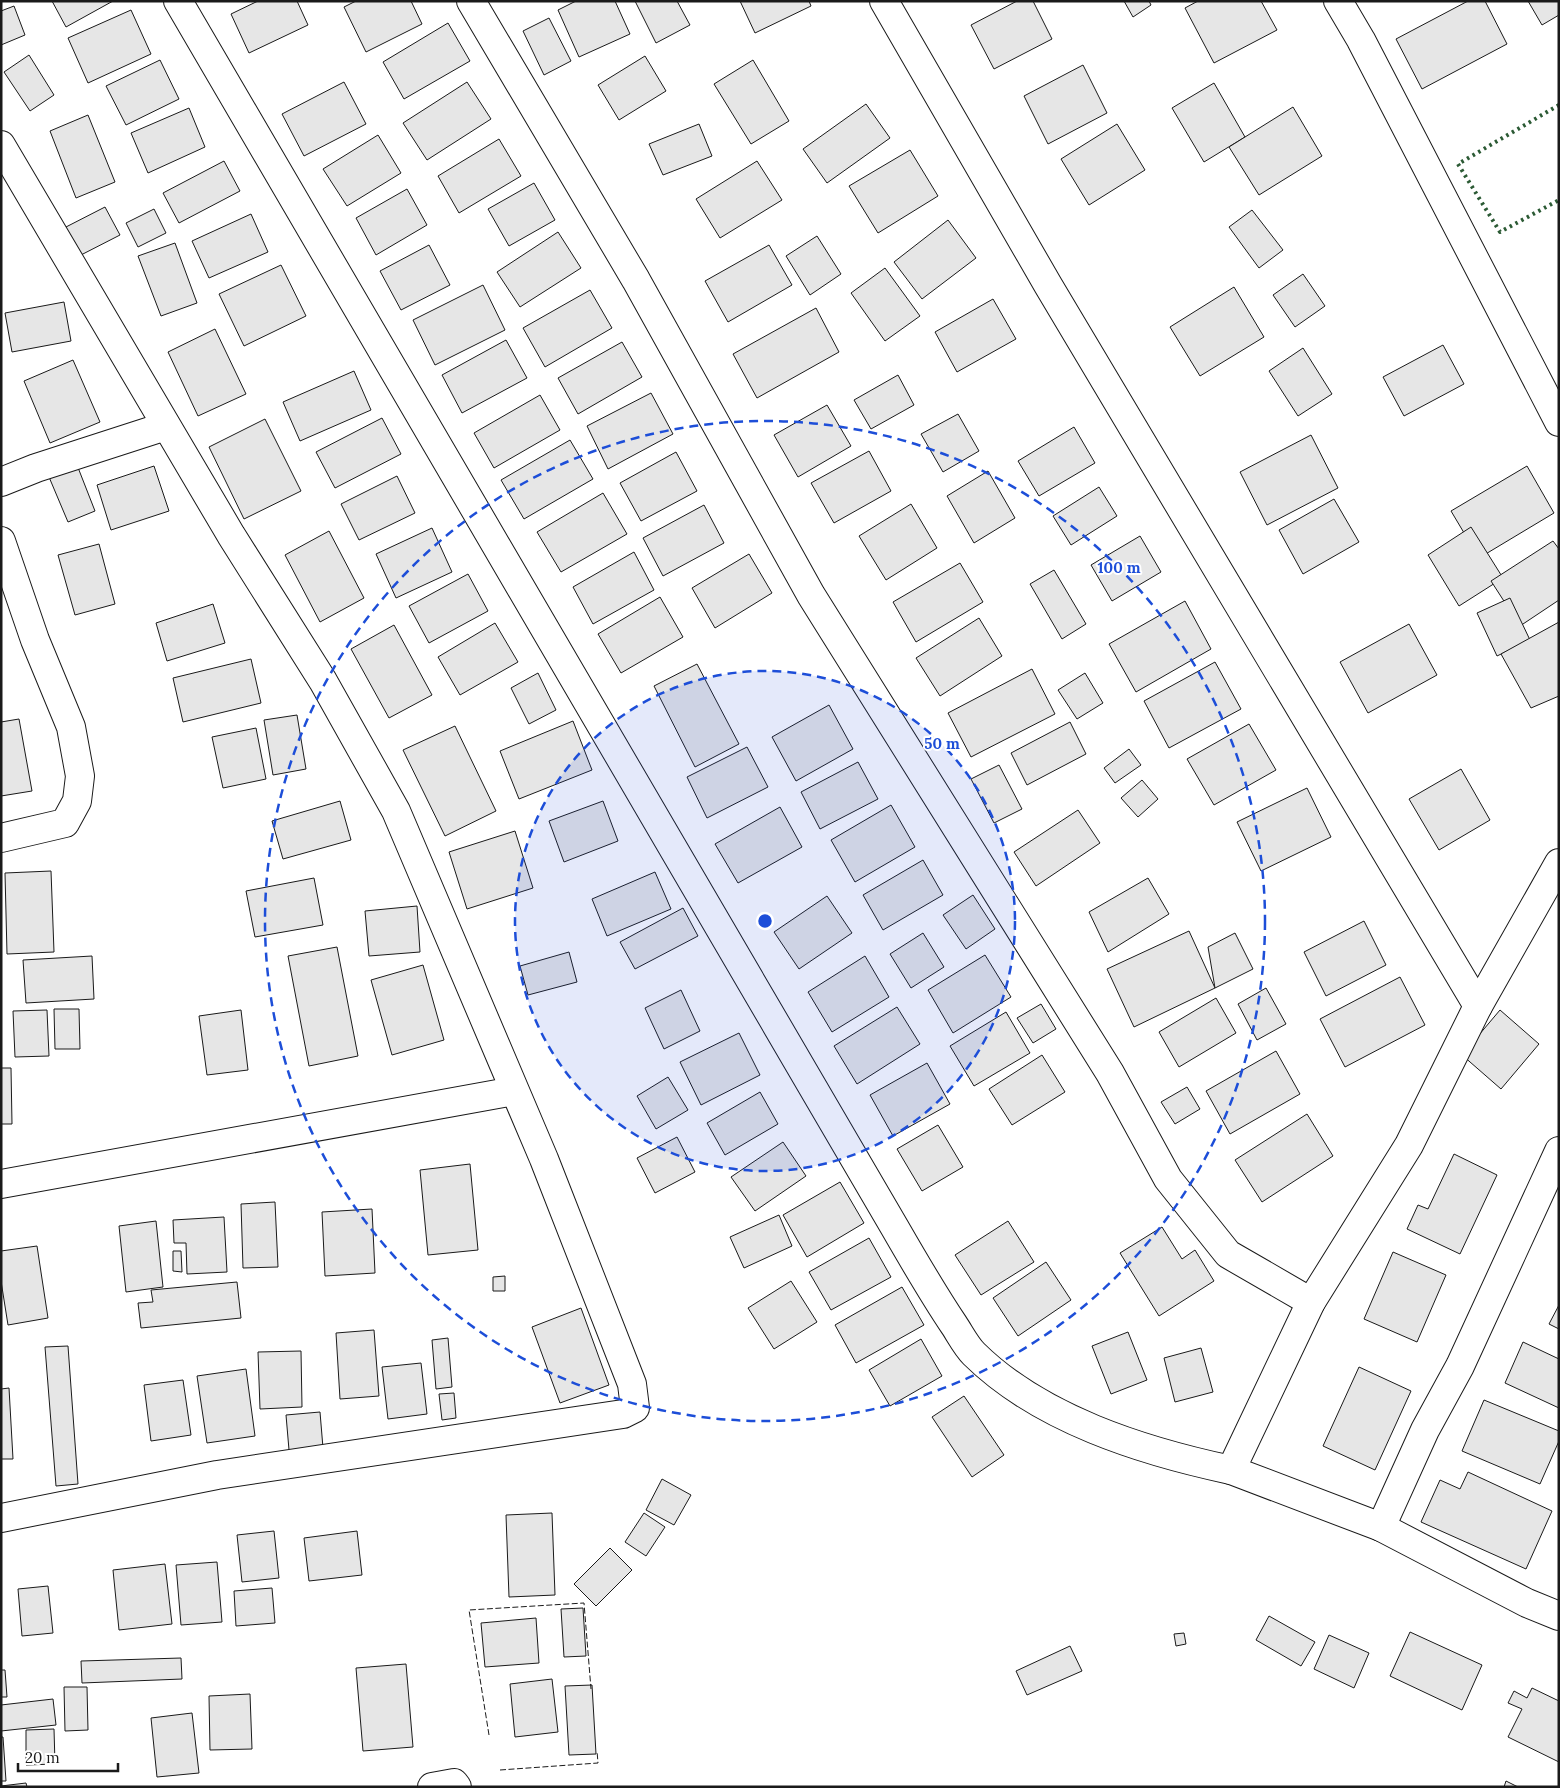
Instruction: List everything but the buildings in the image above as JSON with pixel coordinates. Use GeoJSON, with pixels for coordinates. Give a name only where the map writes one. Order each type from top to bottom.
{"type":"FeatureCollection","features":[{"type":"Feature","properties":{"kind":"street"},"geometry":{"type":"LineString","coordinates":[[178,1],[942,1308],[973,1353],[1023,1394],[1096,1430],[1189,1461],[1231,1470],[1381,1527],[1527,1603],[1559,1616]]}},
{"type":"Feature","properties":{"kind":"street"},"geometry":{"type":"LineString","coordinates":[[471,1],[636,280],[811,595],[1110,1073],[1168,1179],[1228,1254],[1311,1302]]}},
{"type":"Feature","properties":{"kind":"street"},"geometry":{"type":"LineString","coordinates":[[884,1],[1048,285],[1478,1006]]}},
{"type":"Feature","properties":{"kind":"street"},"geometry":{"type":"LineString","coordinates":[[1338,1],[1362,40],[1559,422]]}},
{"type":"Feature","properties":{"kind":"street"},"geometry":{"type":"LineString","coordinates":[[1,146],[231,535],[322,682],[396,811],[544,1159],[632,1384],[635,1408],[623,1414],[218,1475],[1,1518]]}},
{"type":"Feature","properties":{"kind":"street"},"geometry":{"type":"LineString","coordinates":[[1,482],[36,468],[166,426]]}},
{"type":"Feature","properties":{"kind":"street"},"geometry":{"type":"LineString","coordinates":[[1,541],[35,640],[71,727],[80,776],[77,801],[65,823],[1,838]]}},
{"type":"Feature","properties":{"kind":"street"},"geometry":{"type":"LineString","coordinates":[[1231,1470],[1311,1302],[1410,1145],[1478,1006],[1559,863]]}},
{"type":"Feature","properties":{"kind":"street"},"geometry":{"type":"LineString","coordinates":[[1,1184],[514,1091]]}},
{"type":"Feature","properties":{"kind":"street"},"geometry":{"type":"LineString","coordinates":[[1381,1527],[1425,1430],[1460,1366],[1559,1151]]}},
{"type":"Feature","properties":{"kind":"street"},"geometry":{"type":"LineString","coordinates":[[432,1787],[454,1784],[458,1787]]}},
{"type":"Feature","properties":{"kind":"hedge"},"geometry":{"type":"LineString","coordinates":[[1559,105],[1458,164],[1500,232],[1559,200]]}},
{"type":"Feature","properties":{"kind":"fence"},"geometry":{"type":"LineString","coordinates":[[489,1735],[469,1610],[584,1603],[591,1689]]}},
{"type":"Feature","properties":{"kind":"fence"},"geometry":{"type":"LineString","coordinates":[[500,1770],[598,1763],[597,1751]]}}]}
